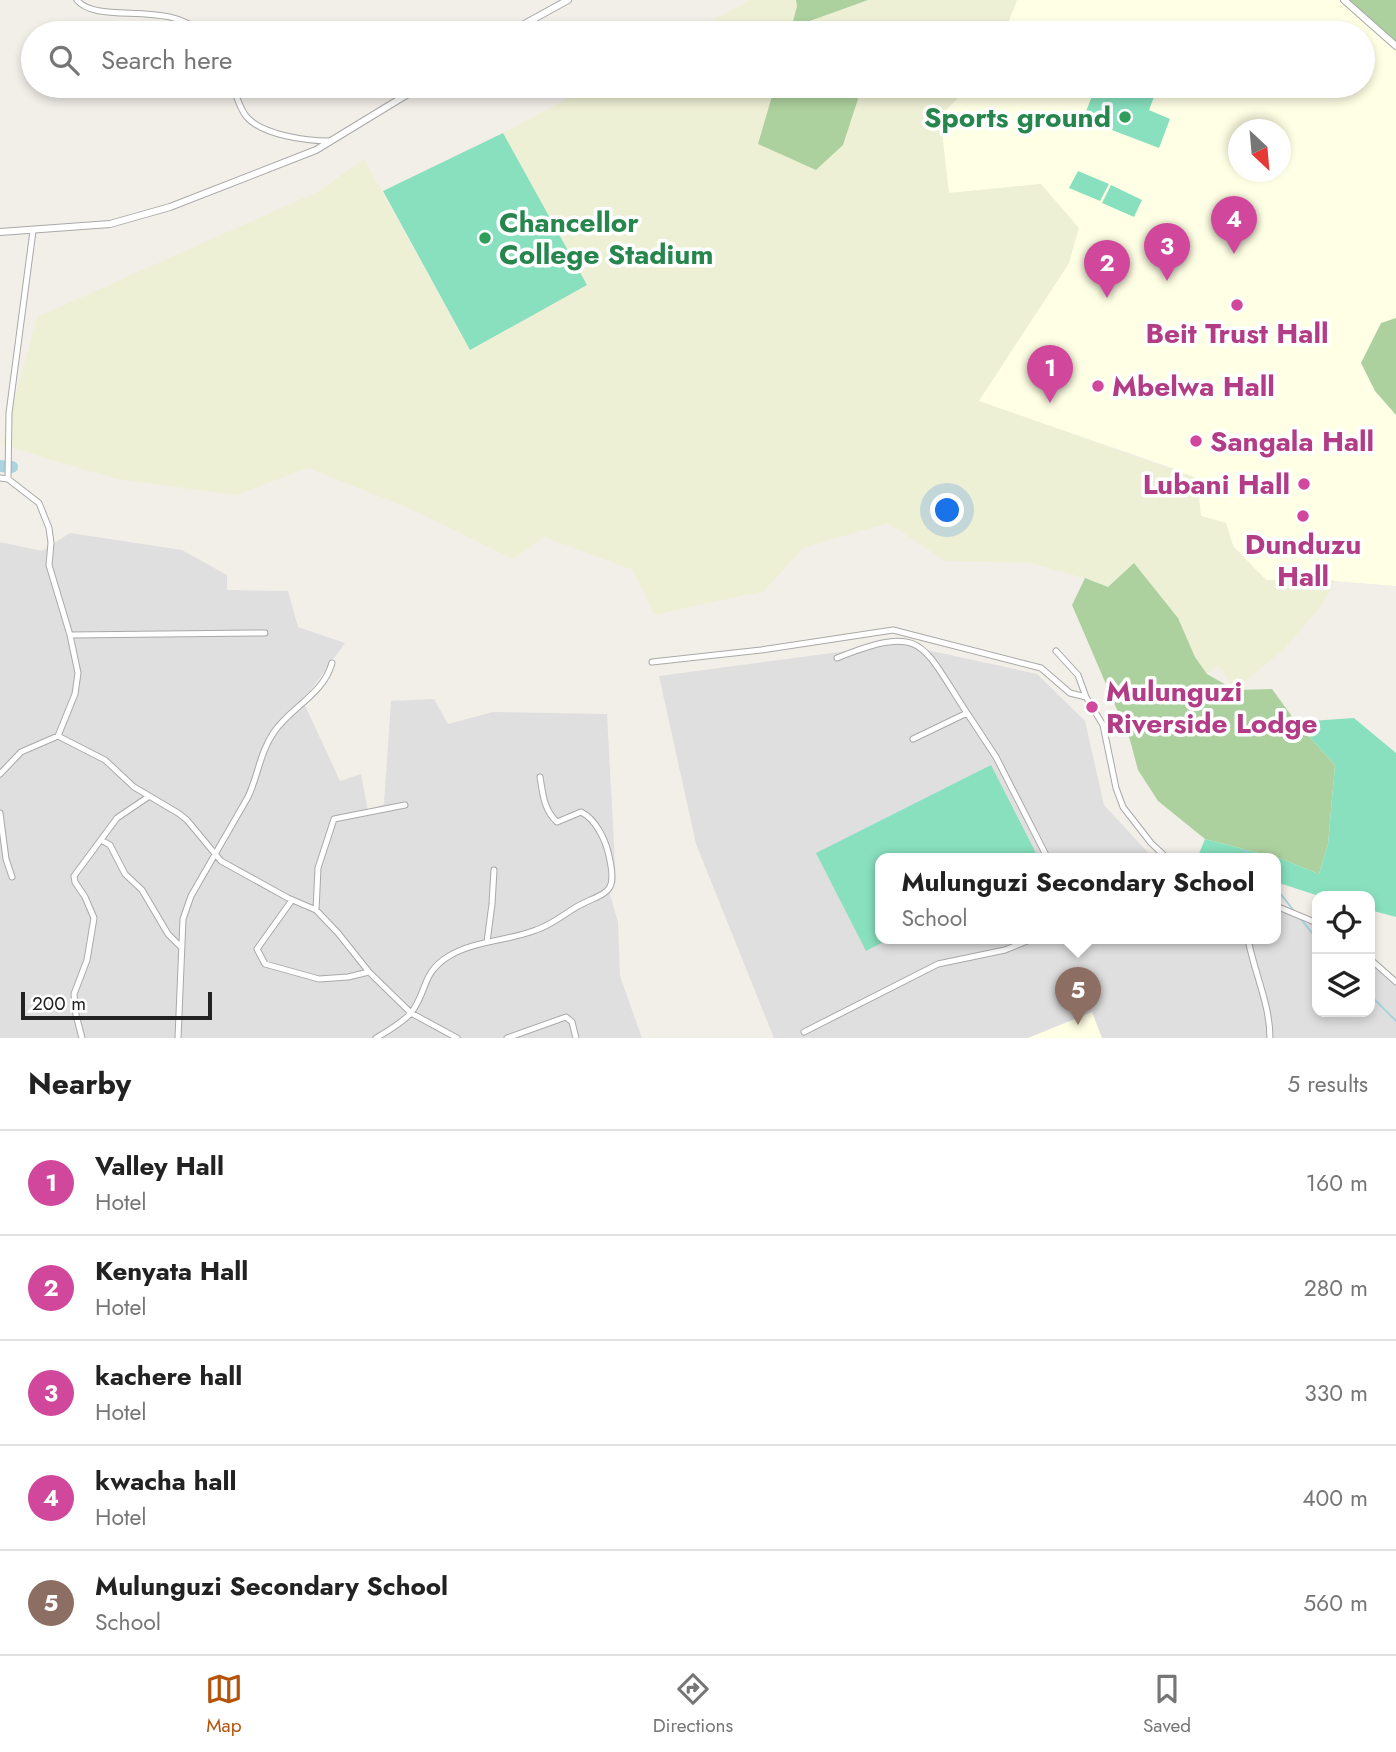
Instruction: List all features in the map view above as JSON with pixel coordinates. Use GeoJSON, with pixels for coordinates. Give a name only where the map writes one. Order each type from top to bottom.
{"type":"FeatureCollection","features":[{"type":"Feature","properties":{"kind":"street"},"geometry":{"type":"LineString","coordinates":[[77,0],[83,6],[94,10],[139,12],[183,21]]}},
{"type":"Feature","properties":{"kind":"street"},"geometry":{"type":"LineString","coordinates":[[530,21],[568,0]]}},
{"type":"Feature","properties":{"kind":"street"},"geometry":{"type":"LineString","coordinates":[[1344,0],[1368,21]]}},
{"type":"Feature","properties":{"kind":"street"},"geometry":{"type":"LineString","coordinates":[[1375,27],[1396,46]]}},
{"type":"Feature","properties":{"kind":"street"},"geometry":{"type":"LineString","coordinates":[[237,98],[243,111],[257,125],[290,136],[333,141]]}},
{"type":"Feature","properties":{"kind":"street"},"geometry":{"type":"LineString","coordinates":[[0,232],[76,229],[127,221],[296,159],[333,141],[402,98]]}},
{"type":"Feature","properties":{"kind":"street"},"geometry":{"type":"LineString","coordinates":[[8,479],[9,413],[33,231]]}},
{"type":"Feature","properties":{"kind":"street"},"geometry":{"type":"LineString","coordinates":[[0,478],[8,479],[39,503],[48,524],[51,543],[48,565],[70,635],[78,673],[77,685],[58,736],[22,752],[0,774]]}},
{"type":"Feature","properties":{"kind":"street"},"geometry":{"type":"LineString","coordinates":[[652,662],[773,649],[893,630],[1041,668],[1070,693],[1086,697]]}},
{"type":"Feature","properties":{"kind":"street"},"geometry":{"type":"LineString","coordinates":[[70,635],[265,633]]}},
{"type":"Feature","properties":{"kind":"street"},"geometry":{"type":"LineString","coordinates":[[837,658],[886,640],[904,640],[917,644],[927,652],[996,757],[1045,853]]}},
{"type":"Feature","properties":{"kind":"street"},"geometry":{"type":"LineString","coordinates":[[1056,651],[1078,675],[1086,697],[1103,725],[1116,788],[1123,807],[1162,853]]}},
{"type":"Feature","properties":{"kind":"street"},"geometry":{"type":"LineString","coordinates":[[178,1038],[183,919],[191,895],[255,783],[267,743],[291,711],[320,688],[328,677],[332,663]]}},
{"type":"Feature","properties":{"kind":"street"},"geometry":{"type":"LineString","coordinates":[[913,739],[967,713]]}},
{"type":"Feature","properties":{"kind":"street"},"geometry":{"type":"LineString","coordinates":[[58,736],[105,760],[134,787],[187,820],[215,856],[292,900],[316,910],[369,972],[411,1013],[457,1038]]}},
{"type":"Feature","properties":{"kind":"street"},"geometry":{"type":"LineString","coordinates":[[376,1038],[411,1013],[433,967],[450,956],[487,942],[534,932],[578,906],[602,897],[608,891],[612,881],[608,852],[595,824],[581,812],[562,821],[554,820],[545,807],[540,778]]}},
{"type":"Feature","properties":{"kind":"street"},"geometry":{"type":"LineString","coordinates":[[82,1038],[74,994],[87,960],[94,918],[75,882],[75,876],[117,818],[148,797]]}},
{"type":"Feature","properties":{"kind":"street"},"geometry":{"type":"LineString","coordinates":[[316,910],[318,868],[334,820],[405,806]]}},
{"type":"Feature","properties":{"kind":"street"},"geometry":{"type":"LineString","coordinates":[[0,813],[6,859],[12,877]]}},
{"type":"Feature","properties":{"kind":"street"},"geometry":{"type":"LineString","coordinates":[[101,840],[110,845],[125,874],[142,890],[168,934],[181,947]]}},
{"type":"Feature","properties":{"kind":"street"},"geometry":{"type":"LineString","coordinates":[[487,942],[494,870]]}},
{"type":"Feature","properties":{"kind":"street"},"geometry":{"type":"LineString","coordinates":[[292,900],[257,949],[265,964],[319,979],[369,972]]}},
{"type":"Feature","properties":{"kind":"street"},"geometry":{"type":"LineString","coordinates":[[1281,908],[1312,921]]}},
{"type":"Feature","properties":{"kind":"street"},"geometry":{"type":"LineString","coordinates":[[804,1032],[938,964],[1005,950],[1020,944]]}},
{"type":"Feature","properties":{"kind":"street"},"geometry":{"type":"LineString","coordinates":[[1249,944],[1267,1007],[1270,1038]]}},
{"type":"Feature","properties":{"kind":"street"},"geometry":{"type":"LineString","coordinates":[[1375,963],[1396,982]]}},
{"type":"Feature","properties":{"kind":"street"},"geometry":{"type":"LineString","coordinates":[[507,1038],[566,1017],[572,1022],[576,1038]]}},
{"type":"Feature","properties":{"kind":"shaded area"},"geometry":{"type":"Polygon","coordinates":[[[750,0],[796,0],[793,21],[711,21],[750,0]]]}},
{"type":"Feature","properties":{"kind":"shaded area"},"geometry":{"type":"Polygon","coordinates":[[[868,0],[1017,0],[1009,21],[809,21],[868,0]]]}},
{"type":"Feature","properties":{"kind":"shaded area"},"geometry":{"type":"Polygon","coordinates":[[[1017,0],[1346,0],[1368,21],[1009,21],[1017,0]]]}},
{"type":"Feature","properties":{"kind":"shaded area"},"geometry":{"type":"Polygon","coordinates":[[[1375,28],[1396,48],[1396,586],[1335,581],[1304,570],[1299,581],[1266,580],[1233,546],[1226,523],[1201,516],[1178,470],[978,401],[1069,263],[1041,184],[949,193],[940,116],[958,98],[1375,98],[1375,28]]]}},
{"type":"Feature","properties":{"kind":"shaded area"},"geometry":{"type":"Polygon","coordinates":[[[569,98],[772,98],[759,144],[857,98],[958,98],[940,116],[949,193],[1041,184],[1079,228],[1069,263],[979,401],[1197,478],[1201,516],[1226,523],[1233,546],[1266,580],[1299,581],[1304,570],[1335,581],[1322,605],[1285,648],[1235,690],[1217,666],[1207,674],[1195,657],[1178,618],[1084,578],[1030,563],[945,561],[888,523],[803,548],[764,591],[654,615],[633,570],[544,537],[513,559],[411,509],[308,468],[236,495],[116,479],[2,445],[37,317],[317,192],[364,159],[470,350],[587,285],[503,133],[569,98]]]}},
{"type":"Feature","properties":{"kind":"shaded area"},"geometry":{"type":"Polygon","coordinates":[[[70,533],[182,550],[227,575],[227,590],[288,591],[298,627],[345,643],[303,701],[340,781],[361,774],[368,811],[384,804],[391,701],[434,699],[448,724],[493,712],[607,714],[616,882],[609,891],[618,922],[620,976],[642,1038],[0,1038],[0,542],[42,551],[70,533]]]}},
{"type":"Feature","properties":{"kind":"shaded area"},"geometry":{"type":"Polygon","coordinates":[[[899,644],[1037,674],[1085,721],[1104,805],[1148,853],[875,853],[875,944],[1281,944],[1281,910],[1312,922],[1312,1017],[1375,1017],[1375,965],[1396,984],[1396,1038],[774,1038],[696,844],[659,676],[899,644]]]}},
{"type":"Feature","properties":{"kind":"shaded area"},"geometry":{"type":"Polygon","coordinates":[[[1092,1012],[1102,1038],[1028,1038],[1092,1012]]]}},
{"type":"Feature","properties":{"kind":"green space"},"geometry":{"type":"Polygon","coordinates":[[[796,0],[868,0],[810,21],[793,21],[796,0]]]}},
{"type":"Feature","properties":{"kind":"green space"},"geometry":{"type":"Polygon","coordinates":[[[1345,0],[1396,0],[1396,48],[1375,28],[1375,21],[1367,21],[1345,0]]]}},
{"type":"Feature","properties":{"kind":"green space"},"geometry":{"type":"Polygon","coordinates":[[[771,98],[858,99],[843,145],[816,170],[758,144],[771,98]]]}},
{"type":"Feature","properties":{"kind":"green space","name":"Sports ground"},"geometry":{"type":"Polygon","coordinates":[[[1091,98],[1154,98],[1149,110],[1170,119],[1159,148],[1083,119],[1091,98]]]}},
{"type":"Feature","properties":{"kind":"green space","name":"Chancellor College Stadium"},"geometry":{"type":"Polygon","coordinates":[[[503,133],[587,285],[470,350],[383,191],[503,133]]]}},
{"type":"Feature","properties":{"kind":"green space"},"geometry":{"type":"Polygon","coordinates":[[[1078,171],[1109,184],[1100,201],[1069,188],[1078,171]]]}},
{"type":"Feature","properties":{"kind":"green space"},"geometry":{"type":"Polygon","coordinates":[[[1111,185],[1142,200],[1134,217],[1102,203],[1111,185]]]}},
{"type":"Feature","properties":{"kind":"green space"},"geometry":{"type":"Polygon","coordinates":[[[1396,318],[1396,415],[1375,391],[1361,363],[1381,323],[1396,318]]]}},
{"type":"Feature","properties":{"kind":"green space"},"geometry":{"type":"Polygon","coordinates":[[[1134,563],[1178,618],[1195,657],[1207,674],[1235,690],[1272,689],[1296,722],[1335,765],[1328,844],[1319,874],[1281,859],[1281,853],[1259,853],[1205,839],[1158,801],[1138,770],[1130,740],[1072,605],[1085,578],[1108,587],[1134,563]]]}},
{"type":"Feature","properties":{"kind":"green space"},"geometry":{"type":"Polygon","coordinates":[[[1354,718],[1396,753],[1396,917],[1375,911],[1375,891],[1312,891],[1312,894],[1281,884],[1281,859],[1319,874],[1328,844],[1335,765],[1296,722],[1354,718]]]}},
{"type":"Feature","properties":{"kind":"green space"},"geometry":{"type":"Polygon","coordinates":[[[991,765],[1036,853],[875,853],[875,944],[879,944],[866,951],[816,853],[991,765]]]}},
{"type":"Feature","properties":{"kind":"green space"},"geometry":{"type":"Polygon","coordinates":[[[1205,839],[1259,853],[1199,853],[1205,839]]]}},
{"type":"Feature","properties":{"kind":"waterway"},"geometry":{"type":"LineString","coordinates":[[0,466],[12,467]]}},
{"type":"Feature","properties":{"kind":"waterway"},"geometry":{"type":"LineString","coordinates":[[1281,894],[1294,911]]}},
{"type":"Feature","properties":{"kind":"waterway"},"geometry":{"type":"LineString","coordinates":[[1300,918],[1312,933]]}},
{"type":"Feature","properties":{"kind":"waterway"},"geometry":{"type":"LineString","coordinates":[[1375,1000],[1396,1021]]}},
{"type":"Feature","properties":{"kind":"place","name":"Sports ground"},"geometry":{"type":"Point","coordinates":[1125,117]}},
{"type":"Feature","properties":{"kind":"place","name":"Chancellor College Stadium"},"geometry":{"type":"Point","coordinates":[485,238]}},
{"type":"Feature","properties":{"kind":"place","name":"kwacha hall"},"geometry":{"type":"Point","coordinates":[1234,254]}},
{"type":"Feature","properties":{"kind":"place","name":"kachere hall"},"geometry":{"type":"Point","coordinates":[1167,281]}},
{"type":"Feature","properties":{"kind":"place","name":"Kenyata Hall"},"geometry":{"type":"Point","coordinates":[1107,298]}},
{"type":"Feature","properties":{"kind":"place","name":"Beit Trust Hall"},"geometry":{"type":"Point","coordinates":[1237,305]}},
{"type":"Feature","properties":{"kind":"place","name":"Mbelwa Hall"},"geometry":{"type":"Point","coordinates":[1098,386]}},
{"type":"Feature","properties":{"kind":"place","name":"Valley Hall"},"geometry":{"type":"Point","coordinates":[1050,403]}},
{"type":"Feature","properties":{"kind":"place","name":"Sangala Hall"},"geometry":{"type":"Point","coordinates":[1196,441]}},
{"type":"Feature","properties":{"kind":"place","name":"Lubani Hall"},"geometry":{"type":"Point","coordinates":[1304,484]}},
{"type":"Feature","properties":{"kind":"place","name":"Dunduzu Hall"},"geometry":{"type":"Point","coordinates":[1303,516]}},
{"type":"Feature","properties":{"kind":"place","name":"Mulunguzi Riverside Lodge"},"geometry":{"type":"Point","coordinates":[1092,707]}},
{"type":"Feature","properties":{"kind":"place","name":"Mulunguzi Secondary School"},"geometry":{"type":"Point","coordinates":[1078,1025]}}]}
